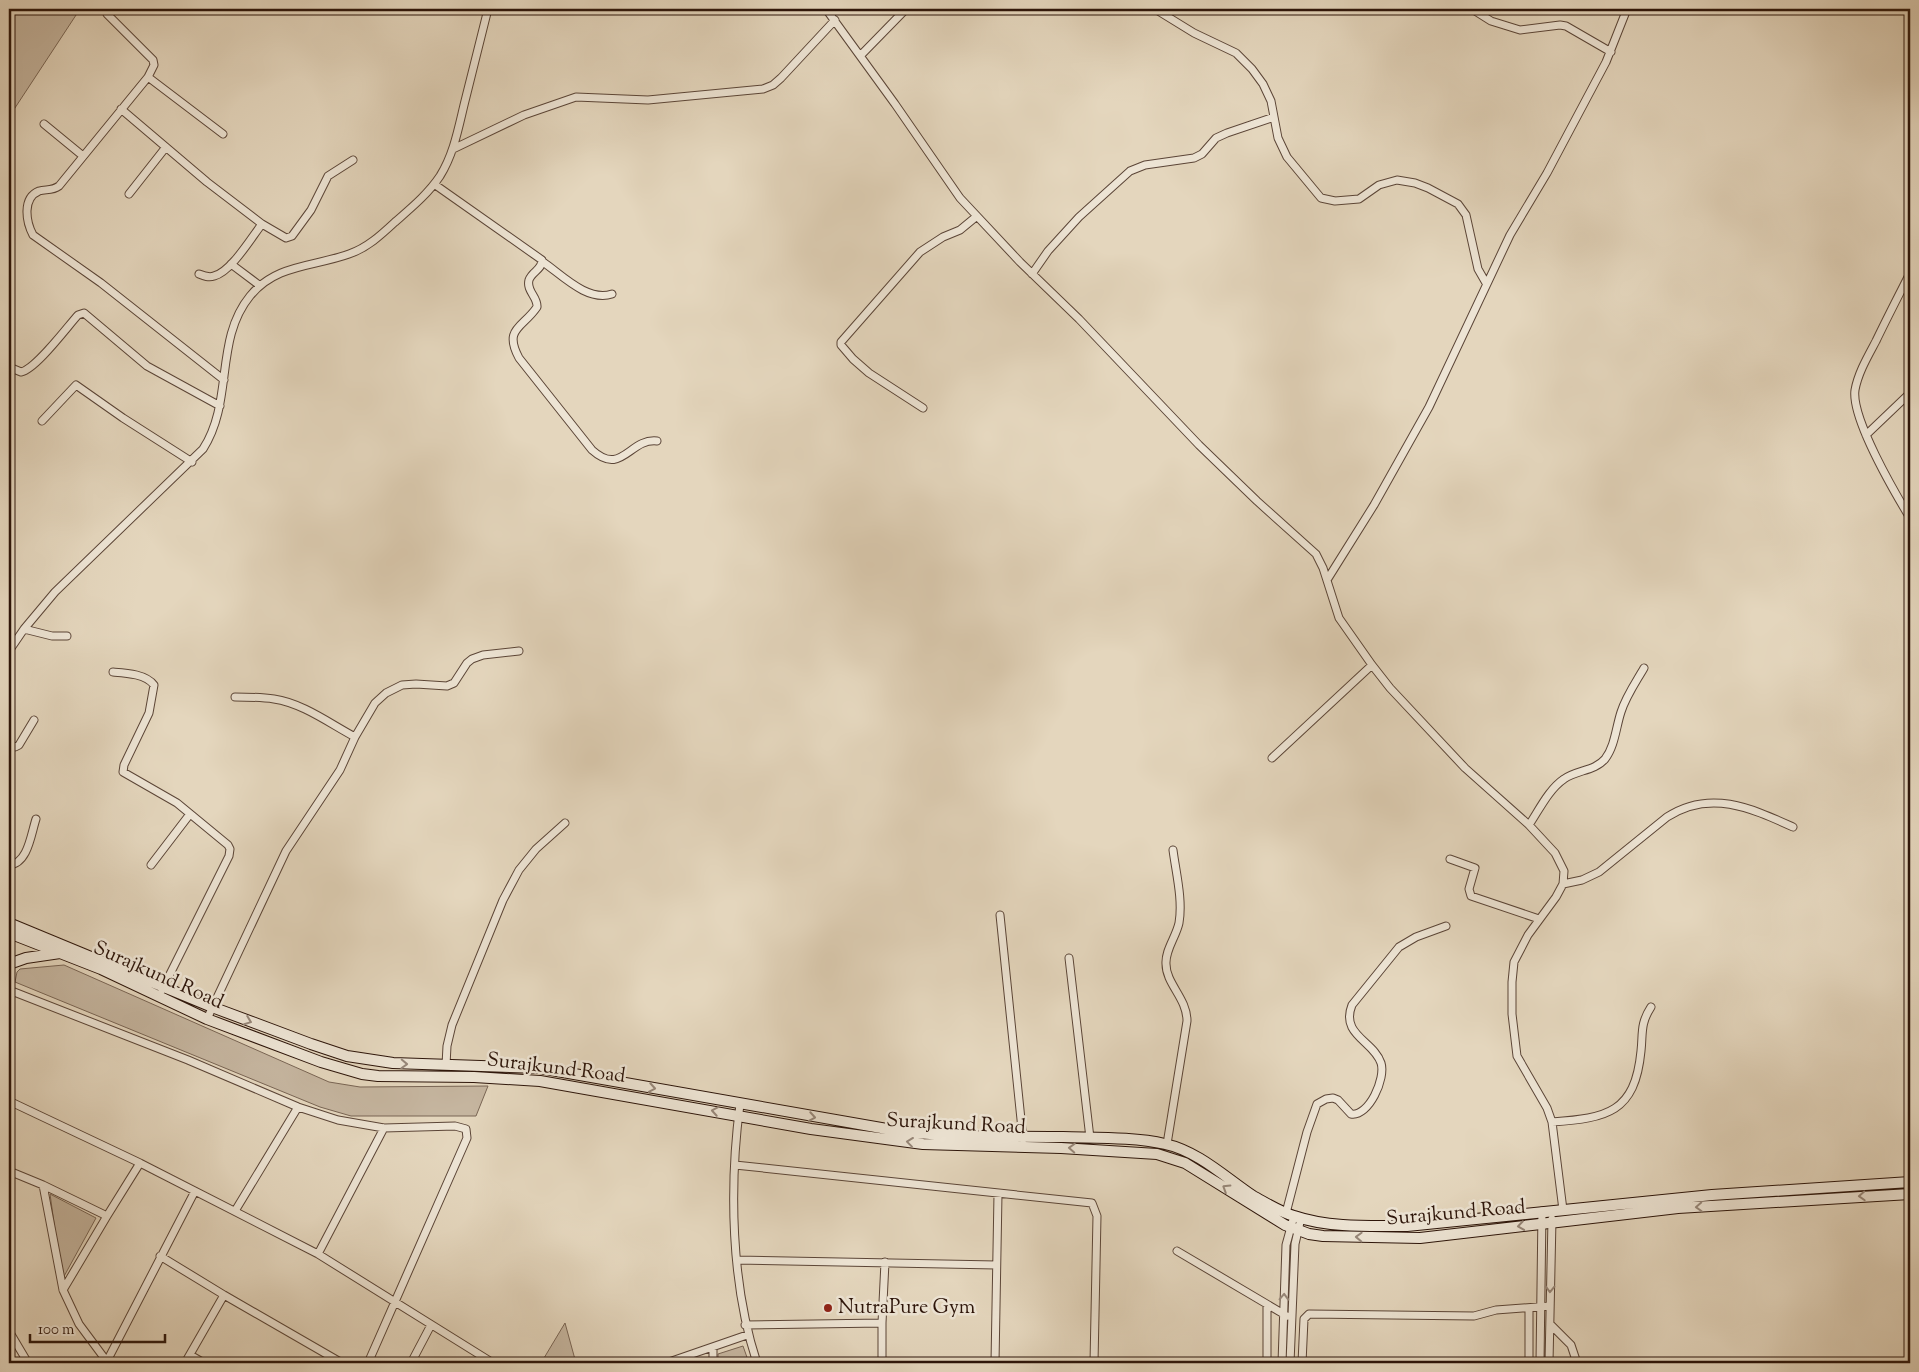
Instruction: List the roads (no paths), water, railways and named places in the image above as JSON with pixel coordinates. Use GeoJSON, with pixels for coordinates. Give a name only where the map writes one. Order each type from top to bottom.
{"type":"FeatureCollection","features":[{"type":"Feature","properties":{"kind":"main road","name":"Surajkund Road"},"geometry":{"type":"LineString","coordinates":[[9,923],[162,991],[207,1019],[320,1062],[362,1074],[540,1081],[904,1132],[1165,1156],[1194,1168],[1294,1229],[1309,1234],[1337,1237],[1420,1238],[1678,1208],[1910,1194]]}},
{"type":"Feature","properties":{"kind":"main road","name":"Surajkund Road"},"geometry":{"type":"LineString","coordinates":[[9,933],[162,991],[347,1056],[393,1063],[540,1068],[739,1110]]}},
{"type":"Feature","properties":{"kind":"main road"},"geometry":{"type":"LineString","coordinates":[[9,964],[26,958],[63,953]]}},
{"type":"Feature","properties":{"kind":"main road","name":"Surajkund Road"},"geometry":{"type":"LineString","coordinates":[[1023,1142],[1090,1138],[1166,1144],[1191,1154],[1252,1195],[1293,1216],[1358,1225],[1407,1226],[1712,1195],[1910,1182]]}},
{"type":"Feature","properties":{"kind":"street"},"geometry":{"type":"LineString","coordinates":[[9,651],[24,629],[55,592],[192,462],[210,439],[220,406],[228,341],[241,308],[260,285],[284,270],[344,256],[362,249],[421,200],[434,184],[453,149],[488,9]]}},
{"type":"Feature","properties":{"kind":"street"},"geometry":{"type":"LineString","coordinates":[[826,9],[861,55],[950,184],[976,216],[1199,445],[1316,554],[1327,580],[1339,618],[1390,688],[1466,768],[1529,825],[1555,853],[1564,871],[1563,884],[1556,898],[1528,935],[1514,962],[1512,1014],[1517,1056],[1547,1108],[1552,1122],[1563,1210]]}},
{"type":"Feature","properties":{"kind":"street"},"geometry":{"type":"LineString","coordinates":[[861,55],[906,9]]}},
{"type":"Feature","properties":{"kind":"street"},"geometry":{"type":"LineString","coordinates":[[1156,9],[1194,33],[1229,48],[1241,58],[1263,84],[1272,101],[1278,138],[1287,157],[1318,196],[1324,200],[1343,201],[1359,199],[1379,185],[1397,180],[1415,183],[1428,188],[1458,204],[1466,215],[1478,270],[1486,283]]}},
{"type":"Feature","properties":{"kind":"street"},"geometry":{"type":"LineString","coordinates":[[1472,9],[1491,21],[1520,30],[1560,25],[1566,26],[1610,52]]}},
{"type":"Feature","properties":{"kind":"street"},"geometry":{"type":"LineString","coordinates":[[1327,580],[1374,505],[1429,408],[1486,283],[1519,219],[1547,173],[1610,52],[1627,9]]}},
{"type":"Feature","properties":{"kind":"street"},"geometry":{"type":"LineString","coordinates":[[1905,9],[1910,13]]}},
{"type":"Feature","properties":{"kind":"street"},"geometry":{"type":"LineString","coordinates":[[107,14],[153,60],[154,65],[148,77],[57,188],[40,191],[30,199],[27,205],[29,228],[32,235],[101,283],[224,380]]}},
{"type":"Feature","properties":{"kind":"street"},"geometry":{"type":"LineString","coordinates":[[453,149],[524,115],[576,97],[648,100],[763,89],[780,78],[834,20]]}},
{"type":"Feature","properties":{"kind":"street"},"geometry":{"type":"LineString","coordinates":[[148,77],[222,134]]}},
{"type":"Feature","properties":{"kind":"street"},"geometry":{"type":"LineString","coordinates":[[121,109],[262,224],[288,238],[292,236],[311,210],[327,177],[353,160]]}},
{"type":"Feature","properties":{"kind":"street"},"geometry":{"type":"LineString","coordinates":[[1032,274],[1048,251],[1079,217],[1130,171],[1145,165],[1194,158],[1202,154],[1212,141],[1221,135],[1274,117]]}},
{"type":"Feature","properties":{"kind":"street"},"geometry":{"type":"LineString","coordinates":[[44,124],[83,156]]}},
{"type":"Feature","properties":{"kind":"street"},"geometry":{"type":"LineString","coordinates":[[129,194],[166,147]]}},
{"type":"Feature","properties":{"kind":"street"},"geometry":{"type":"LineString","coordinates":[[434,184],[536,254],[543,262],[590,294],[603,297],[612,294]]}},
{"type":"Feature","properties":{"kind":"street"},"geometry":{"type":"LineString","coordinates":[[923,408],[859,365],[841,345],[841,342],[920,252],[943,237],[960,230],[976,216]]}},
{"type":"Feature","properties":{"kind":"street"},"geometry":{"type":"LineString","coordinates":[[199,274],[212,277],[221,273],[231,264],[262,224]]}},
{"type":"Feature","properties":{"kind":"street"},"geometry":{"type":"LineString","coordinates":[[543,262],[531,276],[528,283],[529,289],[536,300],[537,307],[518,325],[512,338],[512,343],[519,358],[597,455],[606,459],[618,459],[643,442],[657,440]]}},
{"type":"Feature","properties":{"kind":"street"},"geometry":{"type":"LineString","coordinates":[[231,264],[260,285]]}},
{"type":"Feature","properties":{"kind":"street"},"geometry":{"type":"LineString","coordinates":[[1910,273],[1867,357],[1855,388],[1855,399],[1866,435],[1910,517]]}},
{"type":"Feature","properties":{"kind":"street"},"geometry":{"type":"LineString","coordinates":[[9,367],[21,372],[30,368],[78,315],[84,313],[147,366],[220,406]]}},
{"type":"Feature","properties":{"kind":"street"},"geometry":{"type":"LineString","coordinates":[[42,421],[76,385],[123,418],[192,462]]}},
{"type":"Feature","properties":{"kind":"street"},"geometry":{"type":"LineString","coordinates":[[1866,435],[1910,393]]}},
{"type":"Feature","properties":{"kind":"street"},"geometry":{"type":"LineString","coordinates":[[24,629],[52,636],[67,636]]}},
{"type":"Feature","properties":{"kind":"street"},"geometry":{"type":"LineString","coordinates":[[207,1019],[286,852],[340,770],[355,737],[375,703],[397,688],[416,684],[447,686],[454,683],[472,659],[483,655],[519,650]]}},
{"type":"Feature","properties":{"kind":"street"},"geometry":{"type":"LineString","coordinates":[[1272,758],[1372,665]]}},
{"type":"Feature","properties":{"kind":"street"},"geometry":{"type":"LineString","coordinates":[[1529,825],[1560,782],[1574,773],[1594,767],[1606,757],[1613,743],[1624,704],[1644,668]]}},
{"type":"Feature","properties":{"kind":"street"},"geometry":{"type":"LineString","coordinates":[[113,672],[140,676],[151,681],[154,685],[150,713],[124,765],[123,772],[177,803],[228,846],[230,854],[162,991]]}},
{"type":"Feature","properties":{"kind":"street"},"geometry":{"type":"LineString","coordinates":[[235,697],[272,698],[296,705],[355,737]]}},
{"type":"Feature","properties":{"kind":"street"},"geometry":{"type":"LineString","coordinates":[[9,745],[15,747],[19,745],[34,720]]}},
{"type":"Feature","properties":{"kind":"street"},"geometry":{"type":"LineString","coordinates":[[1563,884],[1582,880],[1599,872],[1667,817],[1676,811],[1694,804],[1716,802],[1750,809],[1793,827]]}},
{"type":"Feature","properties":{"kind":"street"},"geometry":{"type":"LineString","coordinates":[[151,865],[190,814]]}},
{"type":"Feature","properties":{"kind":"street"},"geometry":{"type":"LineString","coordinates":[[9,865],[16,864],[23,858],[36,819]]}},
{"type":"Feature","properties":{"kind":"street"},"geometry":{"type":"LineString","coordinates":[[446,1065],[447,1046],[452,1025],[503,900],[522,865],[536,849],[565,823]]}},
{"type":"Feature","properties":{"kind":"street"},"geometry":{"type":"LineString","coordinates":[[1166,1144],[1187,1021],[1185,1006],[1168,973],[1166,963],[1177,931],[1180,914],[1173,850]]}},
{"type":"Feature","properties":{"kind":"street"},"geometry":{"type":"LineString","coordinates":[[1450,859],[1475,868],[1469,892],[1474,897],[1539,919]]}},
{"type":"Feature","properties":{"kind":"street"},"geometry":{"type":"LineString","coordinates":[[9,912],[9,923]]}},
{"type":"Feature","properties":{"kind":"street"},"geometry":{"type":"LineString","coordinates":[[1000,915],[1023,1142]]}},
{"type":"Feature","properties":{"kind":"street"},"geometry":{"type":"LineString","coordinates":[[1290,1363],[1295,1244],[1293,1216],[1307,1132],[1317,1104],[1326,1098],[1333,1098],[1338,1100],[1352,1114],[1361,1113],[1368,1107],[1381,1078],[1382,1066],[1378,1056],[1357,1035],[1350,1022],[1349,1015],[1352,1005],[1399,947],[1416,937],[1446,926]]}},
{"type":"Feature","properties":{"kind":"street"},"geometry":{"type":"LineString","coordinates":[[1069,958],[1090,1138]]}},
{"type":"Feature","properties":{"kind":"street"},"geometry":{"type":"LineString","coordinates":[[9,990],[188,1060],[298,1107],[338,1120],[384,1128],[455,1126],[466,1129],[468,1135],[368,1363]]}},
{"type":"Feature","properties":{"kind":"street"},"geometry":{"type":"LineString","coordinates":[[1552,1122],[1596,1117],[1612,1112],[1622,1104],[1637,1072],[1641,1050],[1642,1025],[1651,1007]]}},
{"type":"Feature","properties":{"kind":"street"},"geometry":{"type":"LineString","coordinates":[[9,1101],[140,1163],[318,1254],[493,1363]]}},
{"type":"Feature","properties":{"kind":"street"},"geometry":{"type":"LineString","coordinates":[[235,1211],[298,1107]]}},
{"type":"Feature","properties":{"kind":"street"},"geometry":{"type":"LineString","coordinates":[[739,1110],[735,1164],[737,1260],[745,1325],[757,1363]]}},
{"type":"Feature","properties":{"kind":"street"},"geometry":{"type":"LineString","coordinates":[[318,1254],[384,1128]]}},
{"type":"Feature","properties":{"kind":"street"},"geometry":{"type":"LineString","coordinates":[[63,1290],[140,1163]]}},
{"type":"Feature","properties":{"kind":"street"},"geometry":{"type":"LineString","coordinates":[[735,1164],[998,1194],[1090,1202],[1094,1206],[1097,1216],[1094,1363]]}},
{"type":"Feature","properties":{"kind":"street"},"geometry":{"type":"LineString","coordinates":[[9,1171],[107,1216]]}},
{"type":"Feature","properties":{"kind":"street"},"geometry":{"type":"LineString","coordinates":[[43,1185],[63,1290],[79,1324],[107,1363],[194,1191]]}},
{"type":"Feature","properties":{"kind":"street"},"geometry":{"type":"LineString","coordinates":[[995,1363],[998,1194]]}},
{"type":"Feature","properties":{"kind":"street"},"geometry":{"type":"LineString","coordinates":[[1547,1211],[1550,1306],[1549,1363]]}},
{"type":"Feature","properties":{"kind":"street"},"geometry":{"type":"LineString","coordinates":[[1540,1363],[1541,1307],[1547,1223]]}},
{"type":"Feature","properties":{"kind":"street"},"geometry":{"type":"LineString","coordinates":[[1282,1363],[1286,1245],[1294,1229]]}},
{"type":"Feature","properties":{"kind":"street"},"geometry":{"type":"LineString","coordinates":[[1177,1251],[1292,1319]]}},
{"type":"Feature","properties":{"kind":"street"},"geometry":{"type":"LineString","coordinates":[[160,1256],[342,1363]]}},
{"type":"Feature","properties":{"kind":"street"},"geometry":{"type":"LineString","coordinates":[[737,1260],[996,1265]]}},
{"type":"Feature","properties":{"kind":"street"},"geometry":{"type":"LineString","coordinates":[[882,1363],[885,1262]]}},
{"type":"Feature","properties":{"kind":"street"},"geometry":{"type":"LineString","coordinates":[[185,1363],[224,1295]]}},
{"type":"Feature","properties":{"kind":"street"},"geometry":{"type":"LineString","coordinates":[[1267,1363],[1268,1305]]}},
{"type":"Feature","properties":{"kind":"street"},"geometry":{"type":"LineString","coordinates":[[1302,1363],[1304,1319],[1309,1314],[1474,1316],[1496,1310],[1550,1306]]}},
{"type":"Feature","properties":{"kind":"street"},"geometry":{"type":"LineString","coordinates":[[1529,1308],[1529,1363]]}},
{"type":"Feature","properties":{"kind":"street"},"geometry":{"type":"LineString","coordinates":[[745,1325],[882,1323]]}},
{"type":"Feature","properties":{"kind":"street"},"geometry":{"type":"LineString","coordinates":[[1550,1324],[1571,1345],[1577,1363]]}},
{"type":"Feature","properties":{"kind":"street"},"geometry":{"type":"LineString","coordinates":[[411,1363],[431,1325]]}},
{"type":"Feature","properties":{"kind":"street"},"geometry":{"type":"LineString","coordinates":[[9,1331],[28,1363]]}},
{"type":"Feature","properties":{"kind":"street"},"geometry":{"type":"LineString","coordinates":[[666,1363],[747,1335]]}},
{"type":"Feature","properties":{"kind":"street"},"geometry":{"type":"LineString","coordinates":[[713,1348],[713,1363]]}},
{"type":"Feature","properties":{"kind":"street"},"geometry":{"type":"LineString","coordinates":[[190,1355],[204,1363]]}},
{"type":"Feature","properties":{"kind":"place","name":"NutraPure Gym"},"geometry":{"type":"Point","coordinates":[828,1308]}}]}
